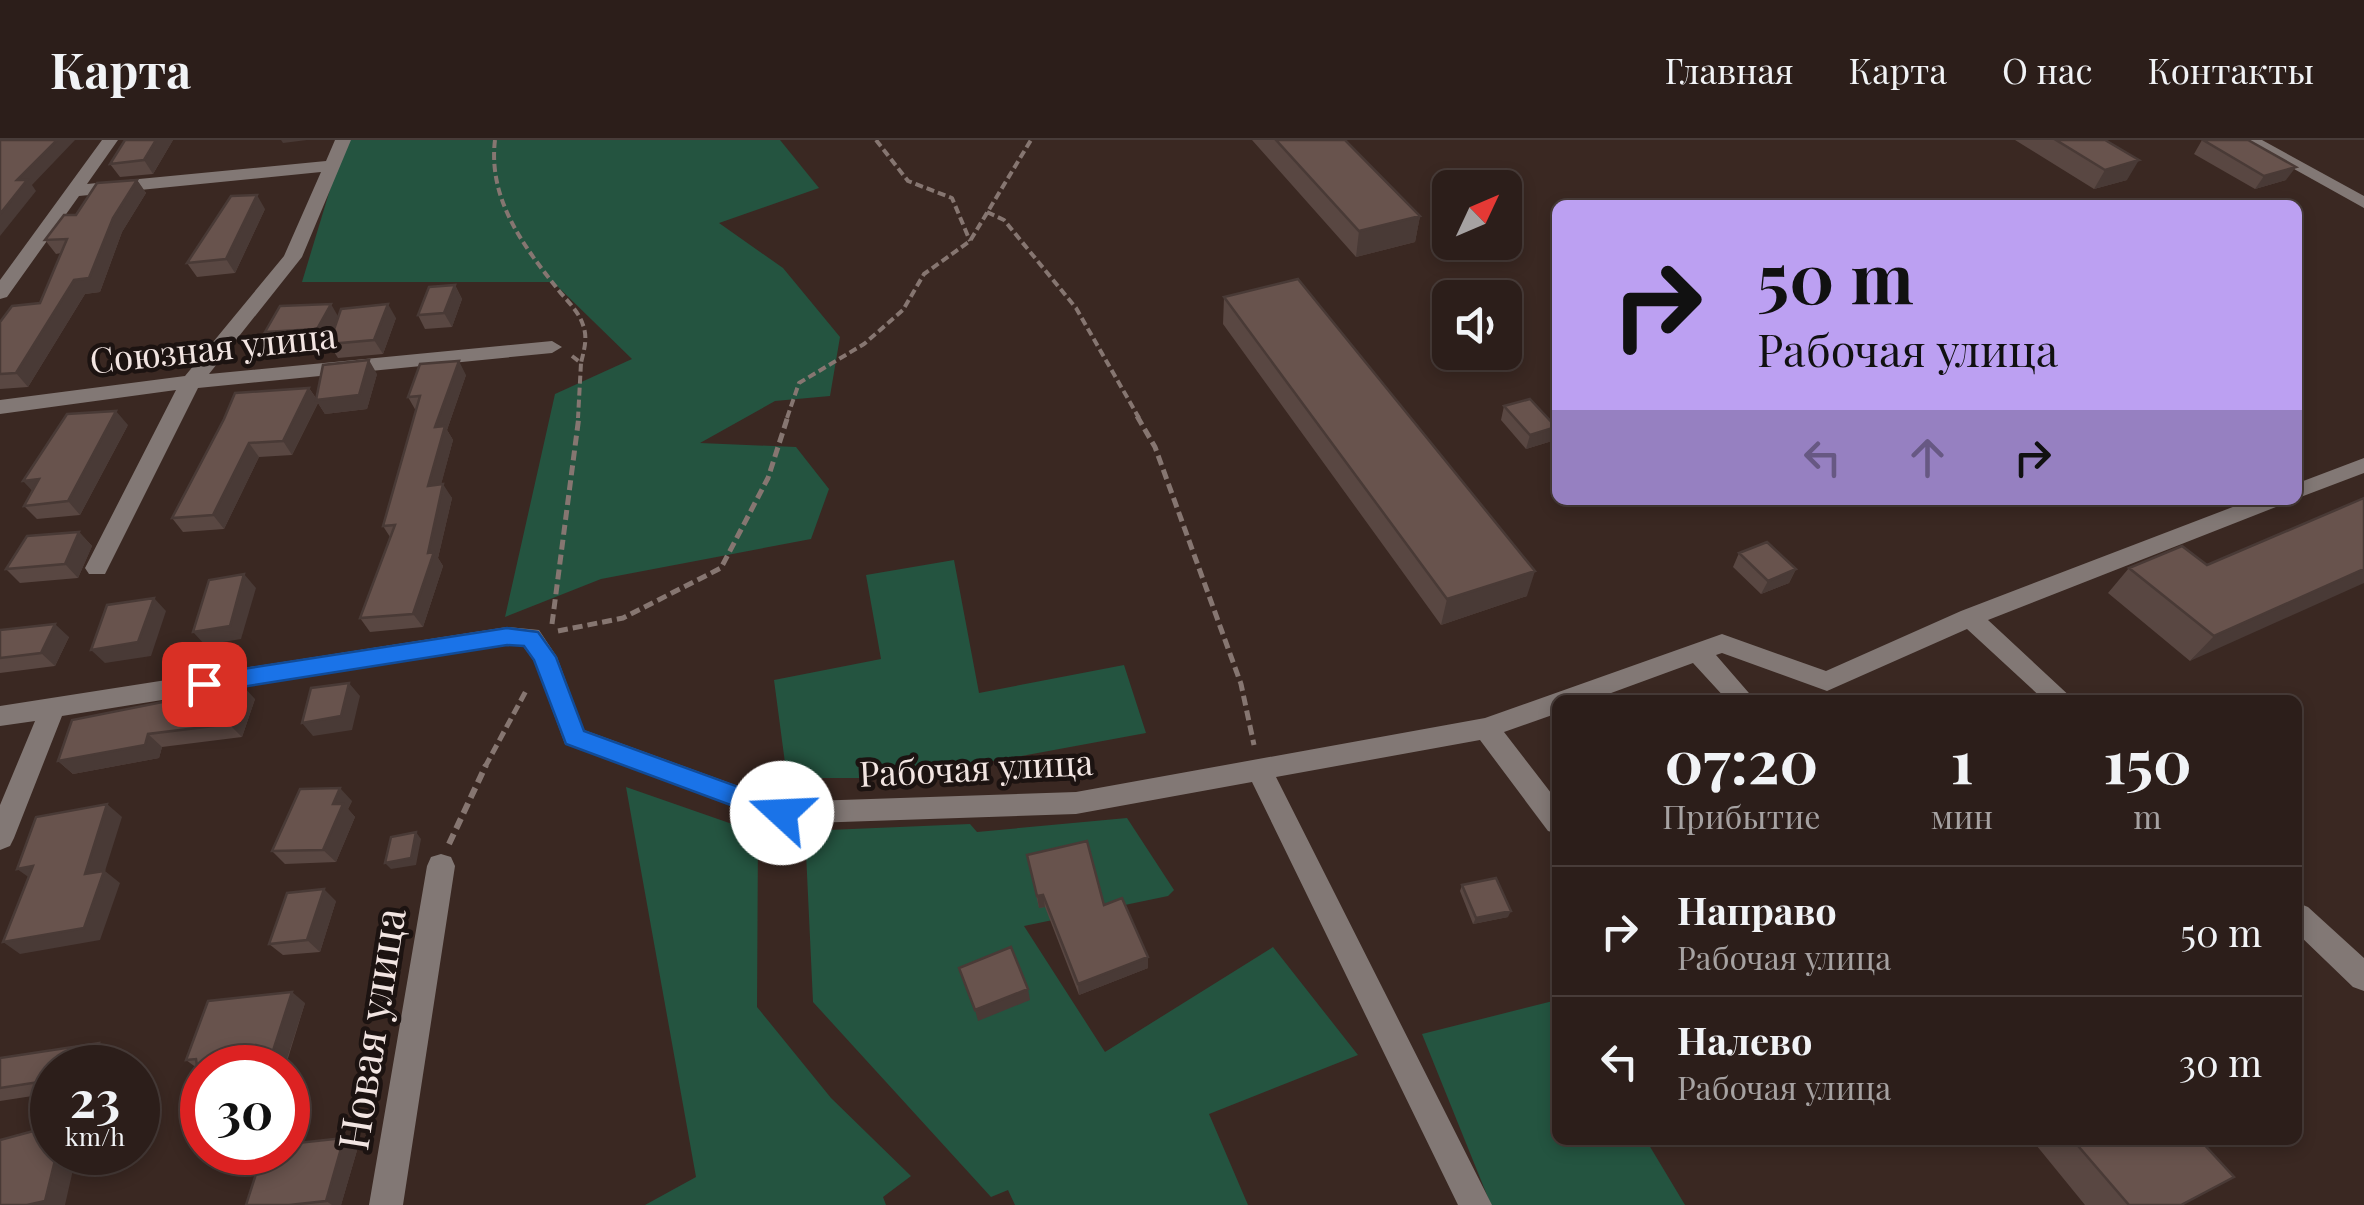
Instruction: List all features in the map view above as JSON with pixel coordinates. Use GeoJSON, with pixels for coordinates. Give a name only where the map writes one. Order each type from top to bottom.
{"type":"FeatureCollection","features":[{"type":"Feature","properties":{"kind":"street"},"geometry":{"type":"LineString","coordinates":[[0,293],[110,140]]}},
{"type":"Feature","properties":{"kind":"street"},"geometry":{"type":"LineString","coordinates":[[97,568],[191,382],[293,257],[343,140]]}},
{"type":"Feature","properties":{"kind":"street"},"geometry":{"type":"LineString","coordinates":[[2250,140],[2364,203]]}},
{"type":"Feature","properties":{"kind":"street"},"geometry":{"type":"LineString","coordinates":[[74,192],[335,165]]}},
{"type":"Feature","properties":{"kind":"street","name":"Союзная улица"},"geometry":{"type":"LineString","coordinates":[[0,407],[191,382],[552,347]]}},
{"type":"Feature","properties":{"kind":"street"},"geometry":{"type":"LineString","coordinates":[[2302,488],[2364,465]]}},
{"type":"Feature","properties":{"kind":"street"},"geometry":{"type":"LineString","coordinates":[[1737,695],[1698,652],[1722,644],[1827,682],[1970,617],[2260,505]]}},
{"type":"Feature","properties":{"kind":"street"},"geometry":{"type":"LineString","coordinates":[[1970,617],[2056,695]]}},
{"type":"Feature","properties":{"kind":"street"},"geometry":{"type":"LineString","coordinates":[[0,716],[507,636],[530,638],[544,657]]}},
{"type":"Feature","properties":{"kind":"street","name":"Рабочая улица"},"geometry":{"type":"LineString","coordinates":[[1577,695],[1698,652]]}},
{"type":"Feature","properties":{"kind":"street","name":"Рабочая улица"},"geometry":{"type":"LineString","coordinates":[[544,657],[574,737],[782,813],[1076,803],[1486,728],[1552,704]]}},
{"type":"Feature","properties":{"kind":"street"},"geometry":{"type":"LineString","coordinates":[[0,838],[53,708]]}},
{"type":"Feature","properties":{"kind":"street"},"geometry":{"type":"LineString","coordinates":[[1486,728],[1552,815]]}},
{"type":"Feature","properties":{"kind":"street"},"geometry":{"type":"LineString","coordinates":[[1259,770],[1475,1205]]}},
{"type":"Feature","properties":{"kind":"street","name":"Новая улица"},"geometry":{"type":"LineString","coordinates":[[386,1205],[441,866]]}},
{"type":"Feature","properties":{"kind":"street"},"geometry":{"type":"LineString","coordinates":[[2302,920],[2364,977]]}},
{"type":"Feature","properties":{"kind":"path"},"geometry":{"type":"LineString","coordinates":[[495,140],[490,156],[502,207],[583,322],[586,341],[581,363],[578,446],[551,633],[622,618],[721,568],[768,478],[799,383],[864,344],[903,310],[924,274],[970,242],[1031,140]]}},
{"type":"Feature","properties":{"kind":"path"},"geometry":{"type":"LineString","coordinates":[[876,140],[908,180],[952,198],[970,242]]}},
{"type":"Feature","properties":{"kind":"path"},"geometry":{"type":"LineString","coordinates":[[988,212],[1004,220],[1017,234],[1076,308],[1154,446],[1241,684],[1259,770]]}},
{"type":"Feature","properties":{"kind":"path"},"geometry":{"type":"LineString","coordinates":[[552,347],[581,363]]}},
{"type":"Feature","properties":{"kind":"path"},"geometry":{"type":"LineString","coordinates":[[441,866],[461,812],[544,657]]}},
{"type":"Feature","properties":{"kind":"green space"},"geometry":{"type":"Polygon","coordinates":[[[345,140],[780,140],[819,188],[719,223],[783,268],[840,337],[830,396],[775,401],[700,443],[796,447],[829,489],[811,539],[601,579],[505,617],[555,394],[632,359],[553,282],[302,282],[345,140]]]}},
{"type":"Feature","properties":{"kind":"green space"},"geometry":{"type":"Polygon","coordinates":[[[954,560],[979,693],[1124,665],[1146,733],[901,778],[787,778],[774,680],[881,659],[866,575],[954,560]]]}},
{"type":"Feature","properties":{"kind":"green space"},"geometry":{"type":"Polygon","coordinates":[[[626,787],[758,833],[757,1007],[831,1098],[911,1176],[883,1197],[886,1205],[645,1205],[696,1177],[626,787]]]}},
{"type":"Feature","properties":{"kind":"green space"},"geometry":{"type":"Polygon","coordinates":[[[1127,818],[1174,890],[1168,896],[1024,926],[1105,1052],[1273,947],[1358,1055],[1209,1114],[1248,1205],[1015,1205],[1008,1190],[991,1197],[813,1002],[805,831],[970,824],[977,832],[1127,818]]]}},
{"type":"Feature","properties":{"kind":"green space"},"geometry":{"type":"Polygon","coordinates":[[[1552,1001],[1552,1145],[1649,1145],[1685,1205],[1491,1205],[1422,1034],[1552,1001]]]}},
{"type":"Feature","properties":{"kind":"building"},"geometry":{"type":"Polygon","coordinates":[[[0,140],[57,140],[17,180],[27,180],[0,214],[0,140]]]}},
{"type":"Feature","properties":{"kind":"building"},"geometry":{"type":"Polygon","coordinates":[[[125,140],[156,140],[144,160],[110,164],[125,140]]]}},
{"type":"Feature","properties":{"kind":"building"},"geometry":{"type":"Polygon","coordinates":[[[1276,140],[1345,140],[1420,216],[1359,231],[1276,140]]]}},
{"type":"Feature","properties":{"kind":"building"},"geometry":{"type":"Polygon","coordinates":[[[2056,140],[2105,140],[2139,160],[2105,170],[2056,140]]]}},
{"type":"Feature","properties":{"kind":"building"},"geometry":{"type":"Polygon","coordinates":[[[2203,140],[2248,140],[2296,167],[2264,176],[2203,140]]]}},
{"type":"Feature","properties":{"kind":"building"},"geometry":{"type":"Polygon","coordinates":[[[137,180],[113,218],[89,278],[74,280],[16,373],[0,374],[0,322],[12,306],[40,303],[67,239],[45,240],[64,215],[76,215],[97,183],[137,180]]]}},
{"type":"Feature","properties":{"kind":"building"},"geometry":{"type":"Polygon","coordinates":[[[257,195],[226,259],[187,263],[231,196],[257,195]]]}},
{"type":"Feature","properties":{"kind":"building"},"geometry":{"type":"Polygon","coordinates":[[[1298,279],[1535,571],[1447,599],[1224,297],[1298,279]]]}},
{"type":"Feature","properties":{"kind":"building"},"geometry":{"type":"Polygon","coordinates":[[[455,285],[444,313],[418,315],[429,287],[455,285]]]}},
{"type":"Feature","properties":{"kind":"building"},"geometry":{"type":"Polygon","coordinates":[[[331,304],[317,329],[265,332],[280,306],[331,304]]]}},
{"type":"Feature","properties":{"kind":"building"},"geometry":{"type":"Polygon","coordinates":[[[388,304],[374,340],[329,344],[341,309],[388,304]]]}},
{"type":"Feature","properties":{"kind":"building"},"geometry":{"type":"Polygon","coordinates":[[[369,360],[359,395],[316,400],[323,365],[369,360]]]}},
{"type":"Feature","properties":{"kind":"building"},"geometry":{"type":"Polygon","coordinates":[[[459,361],[435,427],[445,426],[428,486],[443,484],[428,553],[434,552],[413,614],[360,618],[395,525],[383,526],[420,396],[408,397],[420,364],[459,361]]]}},
{"type":"Feature","properties":{"kind":"building"},"geometry":{"type":"Polygon","coordinates":[[[309,388],[283,441],[249,443],[213,515],[172,518],[235,393],[309,388]]]}},
{"type":"Feature","properties":{"kind":"building"},"geometry":{"type":"Polygon","coordinates":[[[1530,399],[1552,423],[1552,428],[1530,435],[1504,406],[1530,399]]]}},
{"type":"Feature","properties":{"kind":"building"},"geometry":{"type":"Polygon","coordinates":[[[116,411],[68,501],[24,506],[39,479],[23,481],[67,414],[116,411]]]}},
{"type":"Feature","properties":{"kind":"building"},"geometry":{"type":"Polygon","coordinates":[[[2364,498],[2364,569],[2214,636],[2129,568],[2182,546],[2207,565],[2364,498]]]}},
{"type":"Feature","properties":{"kind":"building"},"geometry":{"type":"Polygon","coordinates":[[[79,532],[65,564],[6,569],[27,536],[79,532]]]}},
{"type":"Feature","properties":{"kind":"building"},"geometry":{"type":"Polygon","coordinates":[[[1767,542],[1796,569],[1768,581],[1739,553],[1767,542]]]}},
{"type":"Feature","properties":{"kind":"building"},"geometry":{"type":"Polygon","coordinates":[[[244,574],[230,626],[193,632],[209,580],[244,574]]]}},
{"type":"Feature","properties":{"kind":"building"},"geometry":{"type":"Polygon","coordinates":[[[154,598],[138,642],[91,650],[107,605],[154,598]]]}},
{"type":"Feature","properties":{"kind":"building"},"geometry":{"type":"Polygon","coordinates":[[[55,624],[41,653],[0,658],[0,630],[55,624]]]}},
{"type":"Feature","properties":{"kind":"building"},"geometry":{"type":"Polygon","coordinates":[[[349,683],[341,716],[302,723],[311,688],[349,683]]]}},
{"type":"Feature","properties":{"kind":"building"},"geometry":{"type":"Polygon","coordinates":[[[243,686],[229,724],[148,734],[145,745],[58,761],[72,720],[243,686]]]}},
{"type":"Feature","properties":{"kind":"building"},"geometry":{"type":"Polygon","coordinates":[[[340,788],[333,804],[343,804],[323,850],[272,851],[300,789],[340,788]]]}},
{"type":"Feature","properties":{"kind":"building"},"geometry":{"type":"Polygon","coordinates":[[[107,804],[85,874],[104,871],[84,928],[3,942],[33,866],[17,869],[36,817],[107,804]]]}},
{"type":"Feature","properties":{"kind":"building"},"geometry":{"type":"Polygon","coordinates":[[[416,832],[411,858],[385,863],[391,837],[416,832]]]}},
{"type":"Feature","properties":{"kind":"building"},"geometry":{"type":"Polygon","coordinates":[[[1087,841],[1104,905],[1122,898],[1148,957],[1078,984],[1043,895],[1037,896],[1027,855],[1087,841]]]}},
{"type":"Feature","properties":{"kind":"building"},"geometry":{"type":"Polygon","coordinates":[[[1496,878],[1511,911],[1476,918],[1462,885],[1496,878]]]}},
{"type":"Feature","properties":{"kind":"building"},"geometry":{"type":"Polygon","coordinates":[[[324,889],[307,940],[269,944],[287,893],[324,889]]]}},
{"type":"Feature","properties":{"kind":"building"},"geometry":{"type":"Polygon","coordinates":[[[1011,947],[1028,989],[975,1010],[959,968],[1011,947]]]}},
{"type":"Feature","properties":{"kind":"building"},"geometry":{"type":"Polygon","coordinates":[[[292,992],[275,1045],[192,1045],[208,1001],[292,992]]]}},
{"type":"Feature","properties":{"kind":"building"},"geometry":{"type":"Polygon","coordinates":[[[30,1053],[30,1083],[0,1088],[0,1058],[30,1053]]]}},
{"type":"Feature","properties":{"kind":"building"},"geometry":{"type":"Polygon","coordinates":[[[30,1132],[30,1175],[51,1175],[45,1201],[0,1205],[0,1140],[30,1132]]]}},
{"type":"Feature","properties":{"kind":"building"},"geometry":{"type":"Polygon","coordinates":[[[344,1138],[326,1201],[246,1205],[256,1175],[310,1175],[310,1142],[344,1138]]]}},
{"type":"Feature","properties":{"kind":"building"},"geometry":{"type":"Polygon","coordinates":[[[2077,1145],[2205,1145],[2234,1177],[2181,1205],[2129,1205],[2077,1145]]]}},
{"type":"Feature","properties":{"kind":"route"},"geometry":{"type":"LineString","coordinates":[[204,684],[507,636],[530,638],[544,657],[574,737],[782,813]]}}]}
